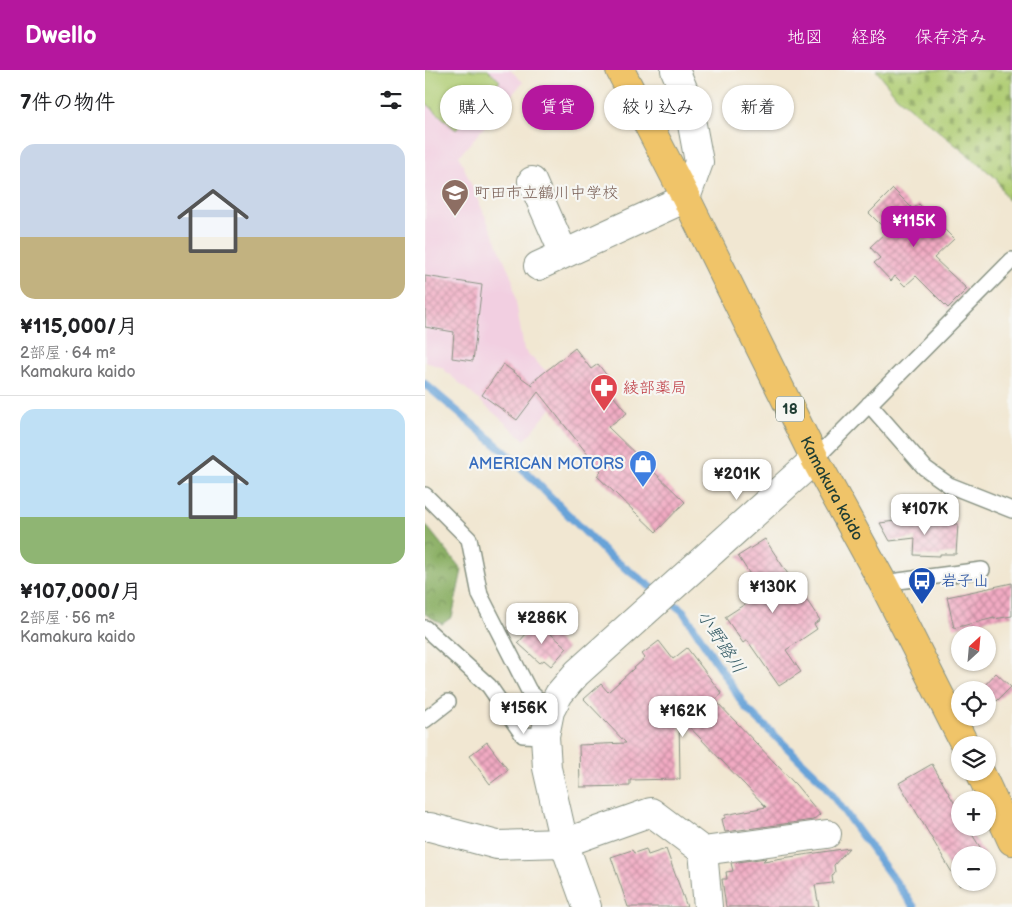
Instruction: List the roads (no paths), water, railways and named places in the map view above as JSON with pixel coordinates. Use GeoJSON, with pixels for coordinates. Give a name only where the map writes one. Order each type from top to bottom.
{"type":"FeatureCollection","features":[{"type":"Feature","properties":{"kind":"main road","name":"Kamakura kaido"},"geometry":{"type":"LineString","coordinates":[[620,70],[686,198],[815,459],[883,582],[960,736]]}},
{"type":"Feature","properties":{"kind":"main road"},"geometry":{"type":"LineString","coordinates":[[983,781],[1012,841]]}},
{"type":"Feature","properties":{"kind":"street"},"geometry":{"type":"LineString","coordinates":[[538,266],[686,198],[699,162],[687,98],[675,70]]}},
{"type":"Feature","properties":{"kind":"street"},"geometry":{"type":"LineString","coordinates":[[532,181],[564,254]]}},
{"type":"Feature","properties":{"kind":"street"},"geometry":{"type":"LineString","coordinates":[[587,907],[564,843],[547,768],[547,724],[559,694],[577,674],[815,459]]}},
{"type":"Feature","properties":{"kind":"street"},"geometry":{"type":"LineString","coordinates":[[425,827],[497,845],[564,843],[651,812],[703,851],[827,834]]}},
{"type":"Feature","properties":{"kind":"street"},"geometry":{"type":"LineString","coordinates":[[703,851],[707,907]]}},
{"type":"Feature","properties":{"kind":"lane"},"geometry":{"type":"LineString","coordinates":[[815,459],[1012,260]]}},
{"type":"Feature","properties":{"kind":"lane"},"geometry":{"type":"LineString","coordinates":[[869,404],[925,468],[949,485],[1012,510]]}},
{"type":"Feature","properties":{"kind":"lane"},"geometry":{"type":"LineString","coordinates":[[425,495],[469,539],[480,595],[547,724],[523,735],[489,686],[425,628]]}},
{"type":"Feature","properties":{"kind":"lane"},"geometry":{"type":"LineString","coordinates":[[883,582],[982,570]]}},
{"type":"Feature","properties":{"kind":"lane"},"geometry":{"type":"LineString","coordinates":[[425,720],[448,702]]}},
{"type":"Feature","properties":{"kind":"waterway","name":"小野路川"},"geometry":{"type":"LineString","coordinates":[[425,384],[512,458],[609,556],[683,611],[746,708],[822,781],[914,907]]}},
{"type":"Feature","properties":{"kind":"place","name":"町田市立鶴川中学校"},"geometry":{"type":"Point","coordinates":[455,217]}},
{"type":"Feature","properties":{"kind":"place","name":"綾部薬局"},"geometry":{"type":"Point","coordinates":[604,412]}},
{"type":"Feature","properties":{"kind":"place","name":"AMERICAN MOTORS"},"geometry":{"type":"Point","coordinates":[643,488]}},
{"type":"Feature","properties":{"kind":"place","name":"岩子山"},"geometry":{"type":"Point","coordinates":[922,605]}}]}
